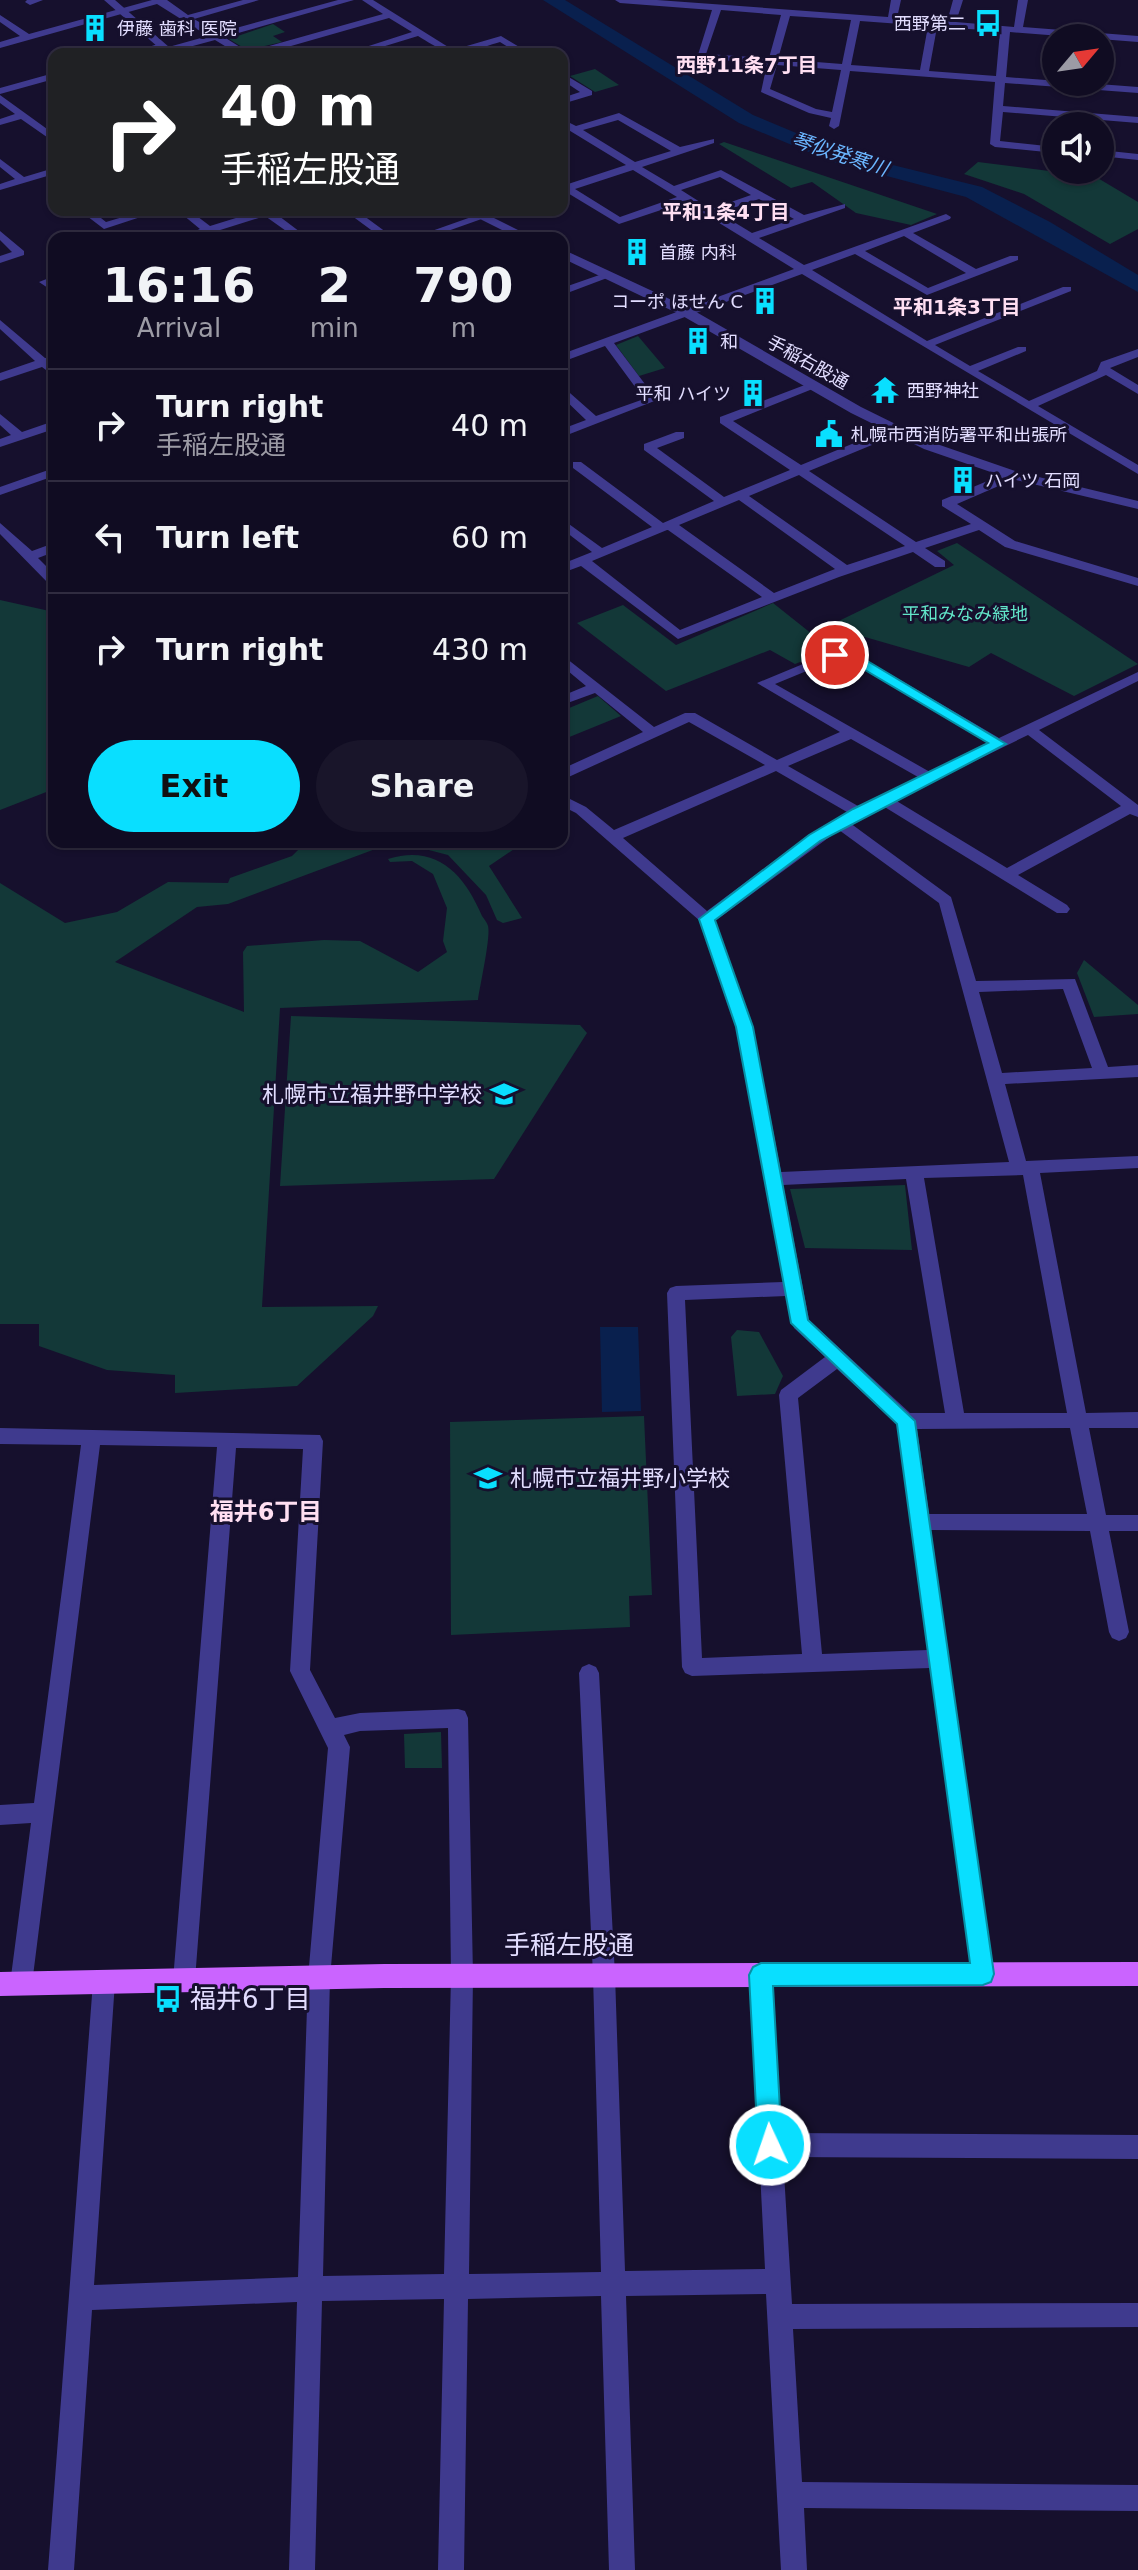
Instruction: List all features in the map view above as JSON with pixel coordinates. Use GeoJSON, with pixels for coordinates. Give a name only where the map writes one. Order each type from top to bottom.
{"type":"FeatureCollection","features":[{"type":"Feature","properties":{"kind":"main road","name":"手稲左股通"},"geometry":{"type":"LineString","coordinates":[[10,1984],[462,1976],[1138,1974]]}},
{"type":"Feature","properties":{"kind":"street"},"geometry":{"type":"LineString","coordinates":[[109,0],[165,48]]}},
{"type":"Feature","properties":{"kind":"street"},"geometry":{"type":"LineString","coordinates":[[0,45],[160,0],[235,48]]}},
{"type":"Feature","properties":{"kind":"street"},"geometry":{"type":"LineString","coordinates":[[187,18],[254,0]]}},
{"type":"Feature","properties":{"kind":"street"},"geometry":{"type":"LineString","coordinates":[[175,48],[349,0]]}},
{"type":"Feature","properties":{"kind":"street"},"geometry":{"type":"LineString","coordinates":[[367,0],[443,48]]}},
{"type":"Feature","properties":{"kind":"street"},"geometry":{"type":"LineString","coordinates":[[620,0],[786,13],[843,13],[856,18],[1042,32]]}},
{"type":"Feature","properties":{"kind":"street"},"geometry":{"type":"LineString","coordinates":[[892,21],[896,0]]}},
{"type":"Feature","properties":{"kind":"street"},"geometry":{"type":"LineString","coordinates":[[951,25],[958,0]]}},
{"type":"Feature","properties":{"kind":"street"},"geometry":{"type":"LineString","coordinates":[[1018,30],[1023,0]]}},
{"type":"Feature","properties":{"kind":"street"},"geometry":{"type":"LineString","coordinates":[[717,8],[700,56],[1042,81]]}},
{"type":"Feature","properties":{"kind":"street"},"geometry":{"type":"LineString","coordinates":[[786,13],[765,90],[835,121],[856,18]]}},
{"type":"Feature","properties":{"kind":"street"},"geometry":{"type":"LineString","coordinates":[[273,48],[390,15]]}},
{"type":"Feature","properties":{"kind":"street"},"geometry":{"type":"LineString","coordinates":[[0,18],[27,37]]}},
{"type":"Feature","properties":{"kind":"street"},"geometry":{"type":"LineString","coordinates":[[924,73],[933,23]]}},
{"type":"Feature","properties":{"kind":"street"},"geometry":{"type":"LineString","coordinates":[[1005,29],[995,144],[1042,149]]}},
{"type":"Feature","properties":{"kind":"street"},"geometry":{"type":"LineString","coordinates":[[369,48],[420,33]]}},
{"type":"Feature","properties":{"kind":"street"},"geometry":{"type":"LineString","coordinates":[[1114,38],[1138,39]]}},
{"type":"Feature","properties":{"kind":"street"},"geometry":{"type":"LineString","coordinates":[[472,48],[501,39],[516,48]]}},
{"type":"Feature","properties":{"kind":"street"},"geometry":{"type":"LineString","coordinates":[[0,91],[48,78]]}},
{"type":"Feature","properties":{"kind":"street"},"geometry":{"type":"LineString","coordinates":[[568,80],[588,93],[568,99]]}},
{"type":"Feature","properties":{"kind":"street"},"geometry":{"type":"LineString","coordinates":[[1114,87],[1138,90]]}},
{"type":"Feature","properties":{"kind":"street"},"geometry":{"type":"LineString","coordinates":[[0,98],[48,134]]}},
{"type":"Feature","properties":{"kind":"street"},"geometry":{"type":"LineString","coordinates":[[997,108],[1138,120]]}},
{"type":"Feature","properties":{"kind":"street"},"geometry":{"type":"LineString","coordinates":[[0,122],[23,115]]}},
{"type":"Feature","properties":{"kind":"street"},"geometry":{"type":"LineString","coordinates":[[568,127],[619,116],[679,151]]}},
{"type":"Feature","properties":{"kind":"street"},"geometry":{"type":"LineString","coordinates":[[568,128],[926,345],[1135,465]]}},
{"type":"Feature","properties":{"kind":"street"},"geometry":{"type":"LineString","coordinates":[[568,188],[710,141]]}},
{"type":"Feature","properties":{"kind":"street"},"geometry":{"type":"LineString","coordinates":[[1114,154],[1138,157]]}},
{"type":"Feature","properties":{"kind":"street"},"geometry":{"type":"LineString","coordinates":[[0,162],[23,181]]}},
{"type":"Feature","properties":{"kind":"street"},"geometry":{"type":"LineString","coordinates":[[0,187],[48,173]]}},
{"type":"Feature","properties":{"kind":"street"},"geometry":{"type":"LineString","coordinates":[[672,190],[721,173],[802,219]]}},
{"type":"Feature","properties":{"kind":"street"},"geometry":{"type":"LineString","coordinates":[[41,175],[48,181]]}},
{"type":"Feature","properties":{"kind":"street"},"geometry":{"type":"LineString","coordinates":[[568,191],[619,221],[685,198]]}},
{"type":"Feature","properties":{"kind":"street"},"geometry":{"type":"LineString","coordinates":[[709,213],[760,195]]}},
{"type":"Feature","properties":{"kind":"street"},"geometry":{"type":"LineString","coordinates":[[749,238],[841,206]]}},
{"type":"Feature","properties":{"kind":"street"},"geometry":{"type":"LineString","coordinates":[[92,216],[104,226],[137,216]]}},
{"type":"Feature","properties":{"kind":"street"},"geometry":{"type":"LineString","coordinates":[[190,216],[212,232]]}},
{"type":"Feature","properties":{"kind":"street"},"geometry":{"type":"LineString","coordinates":[[202,232],[254,216]]}},
{"type":"Feature","properties":{"kind":"street"},"geometry":{"type":"LineString","coordinates":[[276,216],[296,232]]}},
{"type":"Feature","properties":{"kind":"street"},"geometry":{"type":"LineString","coordinates":[[358,216],[380,232]]}},
{"type":"Feature","properties":{"kind":"street"},"geometry":{"type":"LineString","coordinates":[[436,232],[485,216]]}},
{"type":"Feature","properties":{"kind":"street"},"geometry":{"type":"LineString","coordinates":[[482,217],[515,232]]}},
{"type":"Feature","properties":{"kind":"street"},"geometry":{"type":"LineString","coordinates":[[568,356],[946,217]]}},
{"type":"Feature","properties":{"kind":"street"},"geometry":{"type":"LineString","coordinates":[[904,232],[975,273]]}},
{"type":"Feature","properties":{"kind":"street"},"geometry":{"type":"LineString","coordinates":[[0,234],[20,253],[0,260]]}},
{"type":"Feature","properties":{"kind":"street"},"geometry":{"type":"LineString","coordinates":[[856,250],[927,292],[1014,258]]}},
{"type":"Feature","properties":{"kind":"street","name":"手稲右股通"},"geometry":{"type":"LineString","coordinates":[[568,256],[686,312],[814,386],[929,446],[1013,475],[1138,505]]}},
{"type":"Feature","properties":{"kind":"street"},"geometry":{"type":"LineString","coordinates":[[568,290],[609,275]]}},
{"type":"Feature","properties":{"kind":"street"},"geometry":{"type":"LineString","coordinates":[[926,345],[1067,289]]}},
{"type":"Feature","properties":{"kind":"street"},"geometry":{"type":"LineString","coordinates":[[0,323],[48,362]]}},
{"type":"Feature","properties":{"kind":"street"},"geometry":{"type":"LineString","coordinates":[[568,431],[651,400],[607,341]]}},
{"type":"Feature","properties":{"kind":"street"},"geometry":{"type":"LineString","coordinates":[[970,370],[1022,349]]}},
{"type":"Feature","properties":{"kind":"street"},"geometry":{"type":"LineString","coordinates":[[1029,405],[1102,373],[1105,365],[1138,353]]}},
{"type":"Feature","properties":{"kind":"street"},"geometry":{"type":"LineString","coordinates":[[0,377],[48,365]]}},
{"type":"Feature","properties":{"kind":"street"},"geometry":{"type":"LineString","coordinates":[[1104,369],[1138,390]]}},
{"type":"Feature","properties":{"kind":"street"},"geometry":{"type":"LineString","coordinates":[[814,386],[724,420],[940,564]]}},
{"type":"Feature","properties":{"kind":"street"},"geometry":{"type":"LineString","coordinates":[[568,396],[594,421]]}},
{"type":"Feature","properties":{"kind":"street"},"geometry":{"type":"LineString","coordinates":[[0,418],[19,436]]}},
{"type":"Feature","properties":{"kind":"street"},"geometry":{"type":"LineString","coordinates":[[0,443],[48,427]]}},
{"type":"Feature","properties":{"kind":"street"},"geometry":{"type":"LineString","coordinates":[[568,566],[897,430]]}},
{"type":"Feature","properties":{"kind":"street"},"geometry":{"type":"LineString","coordinates":[[680,435],[648,447],[723,502]]}},
{"type":"Feature","properties":{"kind":"street"},"geometry":{"type":"LineString","coordinates":[[577,465],[772,598]]}},
{"type":"Feature","properties":{"kind":"street"},"geometry":{"type":"LineString","coordinates":[[1013,475],[947,503],[1010,544],[1138,582]]}},
{"type":"Feature","properties":{"kind":"street"},"geometry":{"type":"LineString","coordinates":[[0,491],[48,476]]}},
{"type":"Feature","properties":{"kind":"street"},"geometry":{"type":"LineString","coordinates":[[740,495],[845,570]]}},
{"type":"Feature","properties":{"kind":"street"},"geometry":{"type":"LineString","coordinates":[[582,560],[678,635],[845,570],[981,525]]}},
{"type":"Feature","properties":{"kind":"street"},"geometry":{"type":"LineString","coordinates":[[568,528],[601,553]]}},
{"type":"Feature","properties":{"kind":"street"},"geometry":{"type":"LineString","coordinates":[[3,535],[48,575]]}},
{"type":"Feature","properties":{"kind":"street"},"geometry":{"type":"LineString","coordinates":[[29,557],[48,549]]}},
{"type":"Feature","properties":{"kind":"street"},"geometry":{"type":"LineString","coordinates":[[930,778],[764,683],[844,651],[999,744]]}},
{"type":"Feature","properties":{"kind":"street"},"geometry":{"type":"LineString","coordinates":[[568,664],[653,733]]}},
{"type":"Feature","properties":{"kind":"street"},"geometry":{"type":"LineString","coordinates":[[707,919],[814,838],[858,812],[1138,676]]}},
{"type":"Feature","properties":{"kind":"street"},"geometry":{"type":"LineString","coordinates":[[568,699],[596,687]]}},
{"type":"Feature","properties":{"kind":"street"},"geometry":{"type":"LineString","coordinates":[[568,772],[690,716],[858,812]]}},
{"type":"Feature","properties":{"kind":"street"},"geometry":{"type":"LineString","coordinates":[[1007,875],[1134,810],[1029,729]]}},
{"type":"Feature","properties":{"kind":"street"},"geometry":{"type":"LineString","coordinates":[[612,837],[851,733]]}},
{"type":"Feature","properties":{"kind":"street"},"geometry":{"type":"LineString","coordinates":[[884,800],[1062,909]]}},
{"type":"Feature","properties":{"kind":"street"},"geometry":{"type":"LineString","coordinates":[[568,803],[581,810],[707,919],[745,1027],[800,1323],[906,1421],[983,1974]]}},
{"type":"Feature","properties":{"kind":"street"},"geometry":{"type":"LineString","coordinates":[[840,823],[946,901],[995,1079],[1025,1168],[1119,1632]]}},
{"type":"Feature","properties":{"kind":"street"},"geometry":{"type":"LineString","coordinates":[[970,987],[1069,983],[1102,1073]]}},
{"type":"Feature","properties":{"kind":"street"},"geometry":{"type":"LineString","coordinates":[[995,1079],[1138,1071]]}},
{"type":"Feature","properties":{"kind":"street"},"geometry":{"type":"LineString","coordinates":[[773,1179],[1138,1162]]}},
{"type":"Feature","properties":{"kind":"street"},"geometry":{"type":"LineString","coordinates":[[914,1173],[956,1420]]}},
{"type":"Feature","properties":{"kind":"street"},"geometry":{"type":"LineString","coordinates":[[793,1289],[676,1293],[692,1667],[940,1659]]}},
{"type":"Feature","properties":{"kind":"street"},"geometry":{"type":"LineString","coordinates":[[813,1663],[788,1395],[838,1358]]}},
{"type":"Feature","properties":{"kind":"street"},"geometry":{"type":"LineString","coordinates":[[906,1421],[1138,1420]]}},
{"type":"Feature","properties":{"kind":"street"},"geometry":{"type":"LineString","coordinates":[[0,1436],[313,1441],[300,1671],[339,1747],[319,1978],[302,2570]]}},
{"type":"Feature","properties":{"kind":"street"},"geometry":{"type":"LineString","coordinates":[[10,1984],[43,1812],[92,1437]]}},
{"type":"Feature","properties":{"kind":"street"},"geometry":{"type":"LineString","coordinates":[[184,1980],[227,1440]]}},
{"type":"Feature","properties":{"kind":"street"},"geometry":{"type":"LineString","coordinates":[[921,1522],[1138,1523]]}},
{"type":"Feature","properties":{"kind":"street"},"geometry":{"type":"LineString","coordinates":[[589,1673],[604,1975],[622,2570]]}},
{"type":"Feature","properties":{"kind":"street"},"geometry":{"type":"LineString","coordinates":[[330,1729],[360,1722],[458,1718],[462,1976],[451,2570]]}},
{"type":"Feature","properties":{"kind":"street"},"geometry":{"type":"LineString","coordinates":[[0,1815],[43,1812]]}},
{"type":"Feature","properties":{"kind":"street"},"geometry":{"type":"LineString","coordinates":[[761,1975],[794,2570]]}},
{"type":"Feature","properties":{"kind":"street"},"geometry":{"type":"LineString","coordinates":[[61,2570],[104,1982]]}},
{"type":"Feature","properties":{"kind":"street"},"geometry":{"type":"LineString","coordinates":[[770,2145],[1138,2147]]}},
{"type":"Feature","properties":{"kind":"street"},"geometry":{"type":"LineString","coordinates":[[81,2298],[310,2289],[778,2281]]}},
{"type":"Feature","properties":{"kind":"street"},"geometry":{"type":"LineString","coordinates":[[779,2317],[1138,2315]]}},
{"type":"Feature","properties":{"kind":"street"},"geometry":{"type":"LineString","coordinates":[[790,2495],[1138,2498]]}},
{"type":"Feature","properties":{"kind":"green space"},"geometry":{"type":"Polygon","coordinates":[[[273,24],[285,32],[273,36],[282,42],[256,48],[244,48],[229,39],[273,24]]]}},
{"type":"Feature","properties":{"kind":"green space"},"geometry":{"type":"Polygon","coordinates":[[[595,69],[619,85],[595,92],[570,76],[595,69]]]}},
{"type":"Feature","properties":{"kind":"green space"},"geometry":{"type":"Polygon","coordinates":[[[724,142],[937,214],[911,225],[856,213],[812,182],[791,188],[719,144],[724,142]]]}},
{"type":"Feature","properties":{"kind":"green space"},"geometry":{"type":"Polygon","coordinates":[[[978,162],[1042,170],[1042,184],[1108,184],[1138,202],[1138,229],[1110,244],[1024,194],[964,174],[978,162]]]}},
{"type":"Feature","properties":{"kind":"green space"},"geometry":{"type":"Polygon","coordinates":[[[638,336],[665,368],[639,376],[616,345],[638,336]]]}},
{"type":"Feature","properties":{"kind":"green space","name":"平和みなみ緑地"},"geometry":{"type":"Polygon","coordinates":[[[957,543],[1138,664],[1074,696],[991,653],[969,667],[865,637],[795,664],[770,650],[666,691],[577,623],[623,605],[676,645],[773,603],[812,634],[954,565],[937,551],[957,543]]]}},
{"type":"Feature","properties":{"kind":"green space"},"geometry":{"type":"Polygon","coordinates":[[[0,600],[48,611],[48,791],[0,810],[0,600]]]}},
{"type":"Feature","properties":{"kind":"green space"},"geometry":{"type":"Polygon","coordinates":[[[598,696],[621,716],[568,738],[568,708],[598,696]]]}},
{"type":"Feature","properties":{"kind":"green space"},"geometry":{"type":"Polygon","coordinates":[[[300,848],[378,848],[228,904],[197,907],[115,962],[244,1012],[243,952],[247,946],[324,940],[360,941],[418,972],[447,952],[443,941],[447,908],[433,874],[412,861],[390,862],[388,859],[405,855],[435,859],[447,866],[467,887],[489,932],[478,1000],[280,1008],[262,1307],[378,1306],[373,1316],[297,1386],[175,1393],[175,1375],[107,1370],[39,1346],[39,1324],[0,1324],[0,883],[65,923],[117,912],[168,882],[228,883],[230,878],[292,856],[300,848]]]}},
{"type":"Feature","properties":{"kind":"green space"},"geometry":{"type":"Polygon","coordinates":[[[421,848],[516,848],[489,866],[522,918],[503,923],[497,920],[486,895],[448,855],[421,848]]]}},
{"type":"Feature","properties":{"kind":"green space"},"geometry":{"type":"Polygon","coordinates":[[[1084,960],[1138,1005],[1138,1014],[1094,1017],[1077,973],[1084,960]]]}},
{"type":"Feature","properties":{"kind":"green space"},"geometry":{"type":"Polygon","coordinates":[[[291,1016],[580,1025],[587,1033],[494,1179],[280,1186],[291,1016]]]}},
{"type":"Feature","properties":{"kind":"green space"},"geometry":{"type":"Polygon","coordinates":[[[905,1185],[912,1250],[805,1248],[790,1189],[905,1185]]]}},
{"type":"Feature","properties":{"kind":"green space"},"geometry":{"type":"Polygon","coordinates":[[[737,1330],[759,1332],[783,1376],[775,1394],[737,1396],[731,1337],[737,1330]]]}},
{"type":"Feature","properties":{"kind":"green space"},"geometry":{"type":"Polygon","coordinates":[[[644,1416],[652,1595],[629,1596],[630,1627],[451,1635],[450,1422],[644,1416]]]}},
{"type":"Feature","properties":{"kind":"green space"},"geometry":{"type":"Polygon","coordinates":[[[441,1732],[442,1768],[405,1768],[404,1734],[441,1732]]]}},
{"type":"Feature","properties":{"kind":"water"},"geometry":{"type":"Polygon","coordinates":[[[600,1327],[638,1327],[641,1411],[602,1412],[600,1327]]]}},
{"type":"Feature","properties":{"kind":"waterway","name":"琴似発寒川"},"geometry":{"type":"LineString","coordinates":[[552,0],[746,119],[837,157],[974,192],[1042,227],[1138,285]]}},
{"type":"Feature","properties":{"kind":"place","name":"西野第二"},"geometry":{"type":"Point","coordinates":[988,23]}},
{"type":"Feature","properties":{"kind":"place","name":"伊藤 歯科 医院"},"geometry":{"type":"Point","coordinates":[95,28]}},
{"type":"Feature","properties":{"kind":"place","name":"首藤 内科"},"geometry":{"type":"Point","coordinates":[637,252]}},
{"type":"Feature","properties":{"kind":"place","name":"コーポ ほせん C"},"geometry":{"type":"Point","coordinates":[765,301]}},
{"type":"Feature","properties":{"kind":"place","name":"和"},"geometry":{"type":"Point","coordinates":[698,341]}},
{"type":"Feature","properties":{"kind":"place","name":"西野神社"},"geometry":{"type":"Point","coordinates":[885,390]}},
{"type":"Feature","properties":{"kind":"place","name":"平和 ハイツ"},"geometry":{"type":"Point","coordinates":[753,393]}},
{"type":"Feature","properties":{"kind":"place","name":"札幌市西消防署平和出張所"},"geometry":{"type":"Point","coordinates":[829,434]}},
{"type":"Feature","properties":{"kind":"place","name":"ハイツ 石岡"},"geometry":{"type":"Point","coordinates":[963,480]}},
{"type":"Feature","properties":{"kind":"place","name":"札幌市立福井野中学校"},"geometry":{"type":"Point","coordinates":[504,1094]}},
{"type":"Feature","properties":{"kind":"place","name":"札幌市立福井野小学校"},"geometry":{"type":"Point","coordinates":[488,1478]}},
{"type":"Feature","properties":{"kind":"place","name":"福井6丁目"},"geometry":{"type":"Point","coordinates":[168,1999]}},
{"type":"Feature","properties":{"kind":"district","name":"西野11条7丁目"},"geometry":{"type":"Point","coordinates":[747,65]}},
{"type":"Feature","properties":{"kind":"district","name":"平和1条4丁目"},"geometry":{"type":"Point","coordinates":[726,212]}},
{"type":"Feature","properties":{"kind":"district","name":"平和1条3丁目"},"geometry":{"type":"Point","coordinates":[957,307]}},
{"type":"Feature","properties":{"kind":"district","name":"福井6丁目"},"geometry":{"type":"Point","coordinates":[266,1512]}},
{"type":"Feature","properties":{"kind":"route"},"geometry":{"type":"LineString","coordinates":[[770,2145],[761,1975],[983,1974],[906,1421],[800,1323],[745,1027],[707,919],[814,838],[858,812],[999,744],[844,651],[835,655]]}}]}
